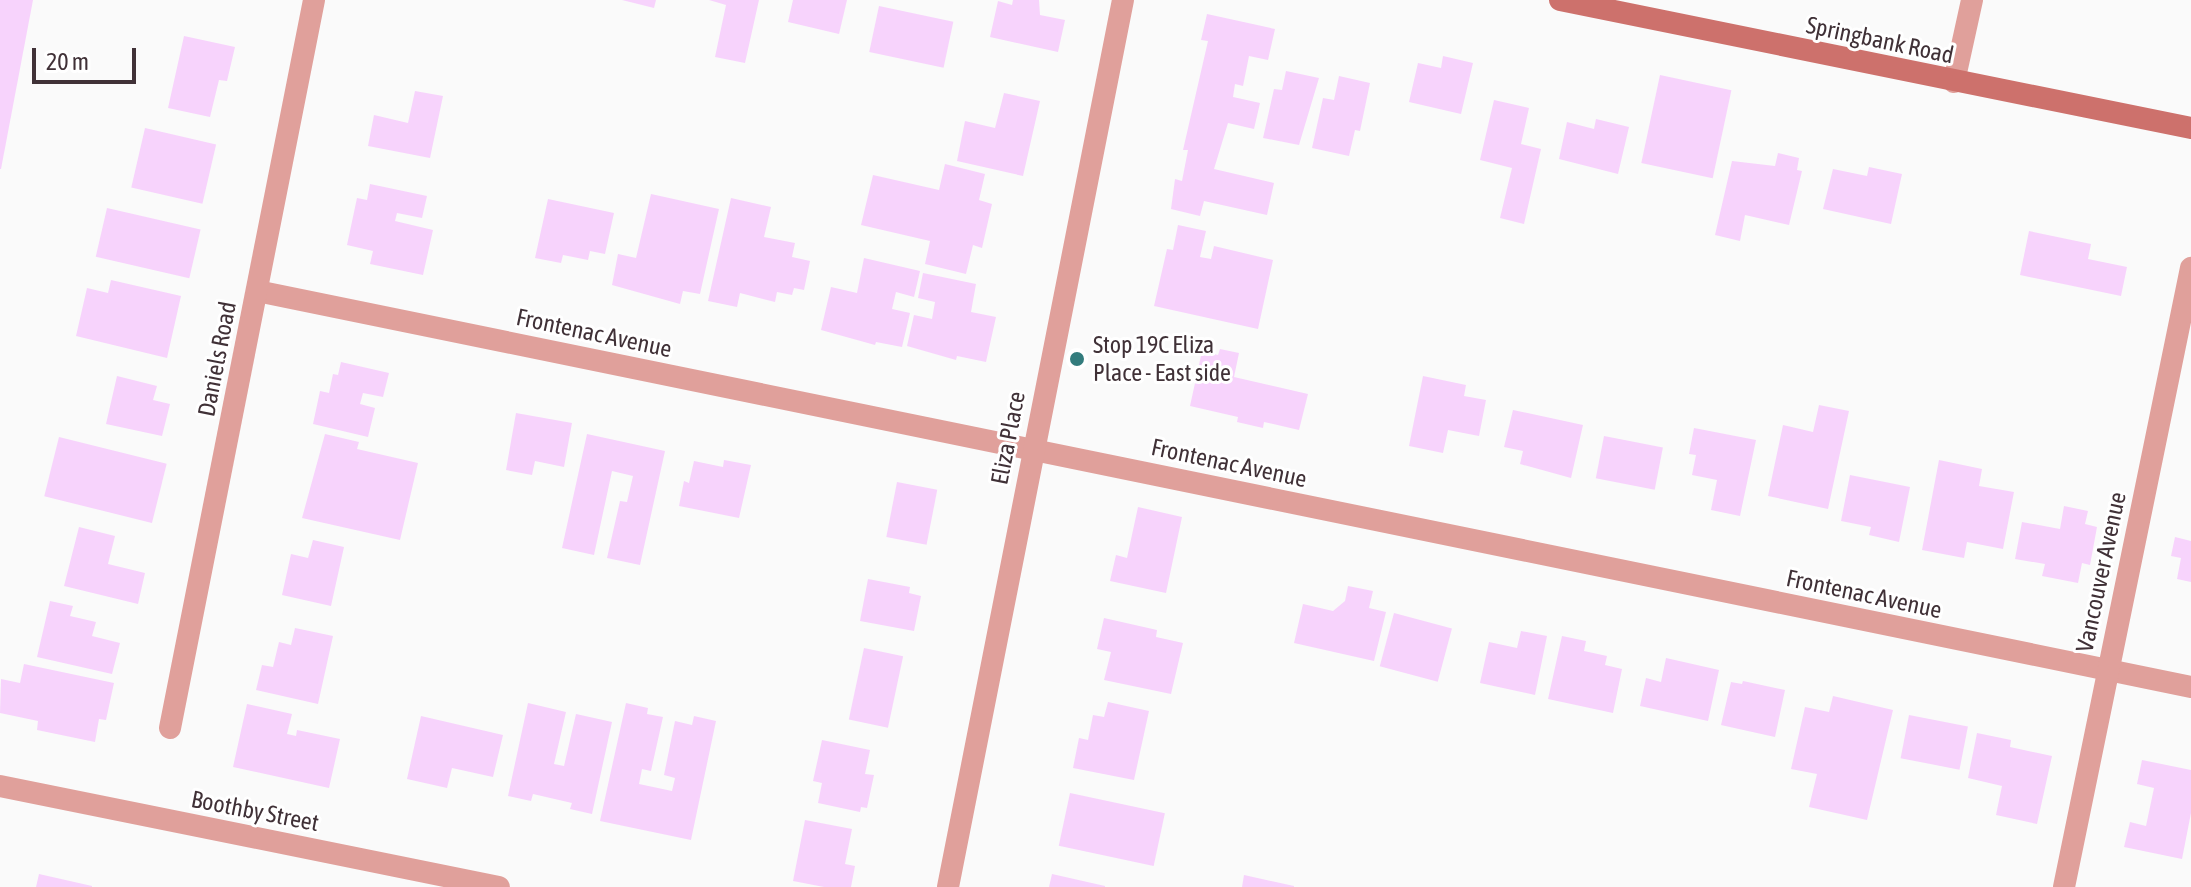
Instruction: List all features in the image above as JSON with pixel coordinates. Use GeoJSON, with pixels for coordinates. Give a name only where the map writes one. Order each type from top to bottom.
{"type":"FeatureCollection","features":[{"type":"Feature","properties":{"kind":"main road","name":"Springbank Road"},"geometry":{"type":"LineString","coordinates":[[1560,0],[2191,128]]}},
{"type":"Feature","properties":{"kind":"street","name":"Daniels Road"},"geometry":{"type":"LineString","coordinates":[[170,728],[314,0]]}},
{"type":"Feature","properties":{"kind":"street","name":"Eliza Place"},"geometry":{"type":"LineString","coordinates":[[948,887],[1123,0]]}},
{"type":"Feature","properties":{"kind":"street"},"geometry":{"type":"LineString","coordinates":[[1954,82],[1972,0]]}},
{"type":"Feature","properties":{"kind":"street","name":"Vancouver Avenue"},"geometry":{"type":"LineString","coordinates":[[2064,887],[2191,268]]}},
{"type":"Feature","properties":{"kind":"street","name":"Frontenac Avenue"},"geometry":{"type":"LineString","coordinates":[[257,291],[2191,687]]}},
{"type":"Feature","properties":{"kind":"street","name":"Boothby Street"},"geometry":{"type":"LineString","coordinates":[[0,786],[406,878],[499,887]]}},
{"type":"Feature","properties":{"kind":"building"},"geometry":{"type":"Polygon","coordinates":[[[0,0],[33,0],[1,169],[0,169],[0,0]]]}},
{"type":"Feature","properties":{"kind":"building"},"geometry":{"type":"Polygon","coordinates":[[[622,0],[656,0],[654,8],[622,0]]]}},
{"type":"Feature","properties":{"kind":"building"},"geometry":{"type":"Polygon","coordinates":[[[709,0],[759,0],[745,63],[715,57],[726,5],[709,0]]]}},
{"type":"Feature","properties":{"kind":"building"},"geometry":{"type":"Polygon","coordinates":[[[793,0],[847,0],[839,34],[788,22],[793,0]]]}},
{"type":"Feature","properties":{"kind":"building"},"geometry":{"type":"Polygon","coordinates":[[[1013,0],[1039,0],[1040,15],[1065,20],[1058,52],[990,37],[998,1],[1012,5],[1013,0]]]}},
{"type":"Feature","properties":{"kind":"building"},"geometry":{"type":"Polygon","coordinates":[[[879,6],[953,22],[944,68],[869,52],[879,6]]]}},
{"type":"Feature","properties":{"kind":"building"},"geometry":{"type":"Polygon","coordinates":[[[1207,14],[1275,29],[1268,60],[1249,56],[1243,86],[1235,84],[1233,97],[1260,103],[1254,129],[1228,123],[1214,169],[1274,183],[1267,215],[1204,201],[1200,216],[1171,209],[1175,179],[1182,181],[1188,150],[1183,150],[1208,41],[1201,40],[1207,14]]]}},
{"type":"Feature","properties":{"kind":"building"},"geometry":{"type":"Polygon","coordinates":[[[184,36],[235,47],[227,81],[219,80],[210,117],[168,108],[184,36]]]}},
{"type":"Feature","properties":{"kind":"building"},"geometry":{"type":"Polygon","coordinates":[[[1443,56],[1473,63],[1461,114],[1409,102],[1418,63],[1441,68],[1443,56]]]}},
{"type":"Feature","properties":{"kind":"building"},"geometry":{"type":"Polygon","coordinates":[[[1286,71],[1319,78],[1299,145],[1263,138],[1274,89],[1282,90],[1286,71]]]}},
{"type":"Feature","properties":{"kind":"building"},"geometry":{"type":"Polygon","coordinates":[[[1660,75],[1731,90],[1713,178],[1641,163],[1660,75]]]}},
{"type":"Feature","properties":{"kind":"building"},"geometry":{"type":"Polygon","coordinates":[[[1339,76],[1370,83],[1360,131],[1355,130],[1349,156],[1312,148],[1323,98],[1334,100],[1339,76]]]}},
{"type":"Feature","properties":{"kind":"building"},"geometry":{"type":"Polygon","coordinates":[[[415,91],[443,96],[430,158],[368,146],[374,115],[408,123],[415,91]]]}},
{"type":"Feature","properties":{"kind":"building"},"geometry":{"type":"Polygon","coordinates":[[[1004,93],[1040,101],[1023,176],[957,161],[965,121],[995,128],[1004,93]]]}},
{"type":"Feature","properties":{"kind":"building"},"geometry":{"type":"Polygon","coordinates":[[[1494,100],[1529,108],[1521,144],[1541,149],[1524,224],[1500,218],[1512,168],[1480,160],[1494,100]]]}},
{"type":"Feature","properties":{"kind":"building"},"geometry":{"type":"Polygon","coordinates":[[[1596,119],[1629,127],[1618,174],[1559,159],[1567,122],[1594,129],[1596,119]]]}},
{"type":"Feature","properties":{"kind":"building"},"geometry":{"type":"Polygon","coordinates":[[[145,128],[216,144],[202,204],[131,187],[145,128]]]}},
{"type":"Feature","properties":{"kind":"building"},"geometry":{"type":"Polygon","coordinates":[[[1778,153],[1799,158],[1797,170],[1802,171],[1789,225],[1745,215],[1740,241],[1715,235],[1732,161],[1775,166],[1778,153]]]}},
{"type":"Feature","properties":{"kind":"building"},"geometry":{"type":"Polygon","coordinates":[[[945,164],[985,174],[979,200],[992,204],[982,248],[973,245],[966,274],[925,264],[930,241],[861,225],[873,175],[939,190],[945,164]]]}},
{"type":"Feature","properties":{"kind":"building"},"geometry":{"type":"Polygon","coordinates":[[[1869,167],[1902,174],[1891,224],[1823,209],[1833,169],[1867,176],[1869,167]]]}},
{"type":"Feature","properties":{"kind":"building"},"geometry":{"type":"Polygon","coordinates":[[[370,184],[427,196],[422,218],[397,213],[395,221],[433,230],[423,275],[370,264],[373,251],[347,245],[357,198],[367,200],[370,184]]]}},
{"type":"Feature","properties":{"kind":"building"},"geometry":{"type":"Polygon","coordinates":[[[651,194],[719,209],[700,294],[683,291],[680,304],[612,285],[618,254],[636,258],[651,194]]]}},
{"type":"Feature","properties":{"kind":"building"},"geometry":{"type":"Polygon","coordinates":[[[731,198],[771,207],[764,237],[795,243],[792,257],[810,261],[804,290],[794,288],[792,295],[777,292],[775,302],[740,293],[737,307],[708,301],[731,198]]]}},
{"type":"Feature","properties":{"kind":"building"},"geometry":{"type":"Polygon","coordinates":[[[548,199],[614,213],[605,254],[590,251],[588,260],[563,255],[561,263],[535,258],[548,199]]]}},
{"type":"Feature","properties":{"kind":"building"},"geometry":{"type":"Polygon","coordinates":[[[107,208],[201,230],[189,278],[96,257],[107,208]]]}},
{"type":"Feature","properties":{"kind":"building"},"geometry":{"type":"Polygon","coordinates":[[[1178,225],[1206,231],[1200,257],[1211,259],[1214,246],[1273,260],[1258,329],[1154,306],[1167,249],[1173,250],[1178,225]]]}},
{"type":"Feature","properties":{"kind":"building"},"geometry":{"type":"Polygon","coordinates":[[[2029,231],[2091,244],[2088,259],[2127,267],[2121,296],[2020,275],[2029,231]]]}},
{"type":"Feature","properties":{"kind":"building"},"geometry":{"type":"Polygon","coordinates":[[[864,258],[920,271],[914,297],[896,292],[892,309],[910,313],[902,347],[876,342],[875,345],[821,330],[831,287],[857,293],[864,258]]]}},
{"type":"Feature","properties":{"kind":"building"},"geometry":{"type":"Polygon","coordinates":[[[923,273],[976,284],[971,312],[996,317],[986,362],[957,356],[956,360],[907,346],[914,315],[932,319],[935,302],[918,298],[923,273]]]}},
{"type":"Feature","properties":{"kind":"building"},"geometry":{"type":"Polygon","coordinates":[[[111,280],[181,296],[167,358],[76,336],[87,288],[108,293],[111,280]]]}},
{"type":"Feature","properties":{"kind":"building"},"geometry":{"type":"Polygon","coordinates":[[[1220,349],[1239,353],[1234,377],[1308,394],[1299,430],[1264,422],[1263,428],[1237,422],[1238,417],[1190,406],[1202,351],[1218,355],[1220,349]]]}},
{"type":"Feature","properties":{"kind":"building"},"geometry":{"type":"Polygon","coordinates":[[[341,362],[389,373],[383,397],[363,393],[360,404],[375,408],[368,437],[313,424],[320,391],[329,393],[333,374],[338,375],[341,362]]]}},
{"type":"Feature","properties":{"kind":"building"},"geometry":{"type":"Polygon","coordinates":[[[117,376],[157,386],[153,400],[170,404],[162,436],[106,424],[117,376]]]}},
{"type":"Feature","properties":{"kind":"building"},"geometry":{"type":"Polygon","coordinates":[[[1423,376],[1466,385],[1464,396],[1486,400],[1479,436],[1448,430],[1443,453],[1409,446],[1423,376]]]}},
{"type":"Feature","properties":{"kind":"building"},"geometry":{"type":"Polygon","coordinates":[[[1819,405],[1849,411],[1828,509],[1768,496],[1783,425],[1813,432],[1819,405]]]}},
{"type":"Feature","properties":{"kind":"building"},"geometry":{"type":"Polygon","coordinates":[[[1513,410],[1583,425],[1571,478],[1520,464],[1523,451],[1504,447],[1513,410]]]}},
{"type":"Feature","properties":{"kind":"building"},"geometry":{"type":"Polygon","coordinates":[[[516,413],[572,423],[564,467],[535,461],[532,475],[506,470],[516,413]]]}},
{"type":"Feature","properties":{"kind":"building"},"geometry":{"type":"Polygon","coordinates":[[[1694,428],[1756,440],[1740,516],[1711,510],[1717,480],[1692,475],[1696,455],[1689,454],[1694,428]]]}},
{"type":"Feature","properties":{"kind":"building"},"geometry":{"type":"Polygon","coordinates":[[[325,434],[359,442],[357,449],[418,463],[400,540],[302,518],[325,434]]]}},
{"type":"Feature","properties":{"kind":"building"},"geometry":{"type":"Polygon","coordinates":[[[587,434],[665,451],[640,565],[607,558],[620,501],[627,502],[633,476],[612,471],[594,555],[562,548],[587,434]]]}},
{"type":"Feature","properties":{"kind":"building"},"geometry":{"type":"Polygon","coordinates":[[[1604,436],[1663,447],[1655,490],[1596,478],[1604,436]]]}},
{"type":"Feature","properties":{"kind":"building"},"geometry":{"type":"Polygon","coordinates":[[[59,437],[167,464],[152,523],[44,496],[59,437]]]}},
{"type":"Feature","properties":{"kind":"building"},"geometry":{"type":"Polygon","coordinates":[[[724,460],[751,465],[739,518],[679,506],[684,481],[689,483],[694,461],[723,467],[724,460]]]}},
{"type":"Feature","properties":{"kind":"building"},"geometry":{"type":"Polygon","coordinates":[[[1939,460],[1982,469],[1979,486],[2014,492],[2003,549],[1967,542],[1964,558],[1922,550],[1939,460]]]}},
{"type":"Feature","properties":{"kind":"building"},"geometry":{"type":"Polygon","coordinates":[[[1850,475],[1910,487],[1899,542],[1869,535],[1871,527],[1841,521],[1850,475]]]}},
{"type":"Feature","properties":{"kind":"building"},"geometry":{"type":"Polygon","coordinates":[[[897,482],[937,490],[927,545],[886,537],[897,482]]]}},
{"type":"Feature","properties":{"kind":"building"},"geometry":{"type":"Polygon","coordinates":[[[2064,506],[2088,511],[2085,524],[2097,527],[2090,565],[2082,563],[2078,583],[2042,576],[2045,564],[2015,559],[2022,522],[2060,529],[2064,506]]]}},
{"type":"Feature","properties":{"kind":"building"},"geometry":{"type":"Polygon","coordinates":[[[1138,507],[1182,517],[1166,593],[1110,581],[1116,555],[1127,558],[1138,507]]]}},
{"type":"Feature","properties":{"kind":"building"},"geometry":{"type":"Polygon","coordinates":[[[79,527],[115,536],[108,564],[145,573],[138,604],[64,586],[79,527]]]}},
{"type":"Feature","properties":{"kind":"building"},"geometry":{"type":"Polygon","coordinates":[[[2175,537],[2191,541],[2191,582],[2177,579],[2181,558],[2171,556],[2175,537]]]}},
{"type":"Feature","properties":{"kind":"building"},"geometry":{"type":"Polygon","coordinates":[[[313,540],[344,547],[331,606],[282,595],[291,554],[308,558],[313,540]]]}},
{"type":"Feature","properties":{"kind":"building"},"geometry":{"type":"Polygon","coordinates":[[[868,579],[910,587],[909,593],[921,596],[914,631],[860,621],[868,579]]]}},
{"type":"Feature","properties":{"kind":"building"},"geometry":{"type":"Polygon","coordinates":[[[1348,586],[1373,591],[1369,608],[1386,612],[1374,661],[1294,643],[1303,604],[1333,611],[1345,601],[1348,586]]]}},
{"type":"Feature","properties":{"kind":"building"},"geometry":{"type":"Polygon","coordinates":[[[50,601],[73,606],[70,616],[96,622],[92,636],[120,643],[112,674],[37,657],[50,601]]]}},
{"type":"Feature","properties":{"kind":"building"},"geometry":{"type":"Polygon","coordinates":[[[1394,613],[1452,629],[1438,682],[1380,666],[1394,613]]]}},
{"type":"Feature","properties":{"kind":"building"},"geometry":{"type":"Polygon","coordinates":[[[1104,618],[1157,630],[1156,637],[1183,643],[1171,694],[1104,680],[1111,652],[1097,649],[1104,618]]]}},
{"type":"Feature","properties":{"kind":"building"},"geometry":{"type":"Polygon","coordinates":[[[295,628],[333,636],[318,704],[256,690],[262,665],[273,667],[279,642],[291,645],[295,628]]]}},
{"type":"Feature","properties":{"kind":"building"},"geometry":{"type":"Polygon","coordinates":[[[1521,631],[1547,636],[1535,695],[1480,683],[1489,642],[1517,648],[1521,631]]]}},
{"type":"Feature","properties":{"kind":"building"},"geometry":{"type":"Polygon","coordinates":[[[1562,636],[1586,641],[1584,651],[1607,656],[1605,665],[1622,669],[1613,713],[1548,699],[1562,636]]]}},
{"type":"Feature","properties":{"kind":"building"},"geometry":{"type":"Polygon","coordinates":[[[864,648],[903,656],[888,728],[849,719],[864,648]]]}},
{"type":"Feature","properties":{"kind":"building"},"geometry":{"type":"Polygon","coordinates":[[[1666,658],[1719,670],[1708,721],[1640,706],[1646,678],[1661,682],[1666,658]]]}},
{"type":"Feature","properties":{"kind":"building"},"geometry":{"type":"Polygon","coordinates":[[[24,664],[114,683],[106,720],[99,719],[95,742],[37,730],[38,721],[0,713],[1,679],[20,683],[24,664]]]}},
{"type":"Feature","properties":{"kind":"building"},"geometry":{"type":"Polygon","coordinates":[[[1743,681],[1785,690],[1775,737],[1721,725],[1731,682],[1742,684],[1743,681]]]}},
{"type":"Feature","properties":{"kind":"building"},"geometry":{"type":"Polygon","coordinates":[[[1833,696],[1893,710],[1867,820],[1809,807],[1817,774],[1791,769],[1805,707],[1829,712],[1833,696]]]}},
{"type":"Feature","properties":{"kind":"building"},"geometry":{"type":"Polygon","coordinates":[[[1108,702],[1149,711],[1134,780],[1073,768],[1079,738],[1088,740],[1093,715],[1104,717],[1108,702]]]}},
{"type":"Feature","properties":{"kind":"building"},"geometry":{"type":"Polygon","coordinates":[[[528,703],[566,712],[554,764],[564,766],[576,714],[612,722],[592,814],[570,809],[572,803],[533,794],[531,801],[508,796],[528,703]]]}},
{"type":"Feature","properties":{"kind":"building"},"geometry":{"type":"Polygon","coordinates":[[[626,703],[648,708],[647,714],[663,717],[651,771],[642,769],[639,784],[672,791],[675,778],[664,775],[675,721],[692,725],[694,716],[716,721],[691,840],[600,821],[626,703]]]}},
{"type":"Feature","properties":{"kind":"building"},"geometry":{"type":"Polygon","coordinates":[[[247,704],[292,714],[287,734],[296,736],[297,730],[340,739],[329,788],[233,767],[247,704]]]}},
{"type":"Feature","properties":{"kind":"building"},"geometry":{"type":"Polygon","coordinates":[[[1909,715],[1968,726],[1960,770],[1901,758],[1909,715]]]}},
{"type":"Feature","properties":{"kind":"building"},"geometry":{"type":"Polygon","coordinates":[[[421,716],[503,735],[493,777],[452,768],[447,788],[407,779],[421,716]]]}},
{"type":"Feature","properties":{"kind":"building"},"geometry":{"type":"Polygon","coordinates":[[[1977,733],[2011,740],[2010,747],[2052,756],[2037,824],[1996,815],[2002,786],[1968,778],[1977,733]]]}},
{"type":"Feature","properties":{"kind":"building"},"geometry":{"type":"Polygon","coordinates":[[[822,740],[870,750],[865,774],[874,775],[867,808],[861,807],[860,812],[818,803],[822,783],[813,781],[822,740]]]}},
{"type":"Feature","properties":{"kind":"building"},"geometry":{"type":"Polygon","coordinates":[[[2142,760],[2191,770],[2191,813],[2182,859],[2124,847],[2130,822],[2146,826],[2154,788],[2137,784],[2142,760]]]}},
{"type":"Feature","properties":{"kind":"building"},"geometry":{"type":"Polygon","coordinates":[[[1070,793],[1165,813],[1154,866],[1059,846],[1070,793]]]}},
{"type":"Feature","properties":{"kind":"building"},"geometry":{"type":"Polygon","coordinates":[[[805,820],[852,829],[845,864],[855,866],[851,887],[824,887],[793,881],[805,820]]]}},
{"type":"Feature","properties":{"kind":"building"},"geometry":{"type":"Polygon","coordinates":[[[39,874],[92,886],[92,887],[36,887],[39,874]]]}},
{"type":"Feature","properties":{"kind":"building"},"geometry":{"type":"Polygon","coordinates":[[[1052,874],[1105,886],[1105,887],[1049,887],[1052,874]]]}},
{"type":"Feature","properties":{"kind":"building"},"geometry":{"type":"Polygon","coordinates":[[[1244,875],[1294,886],[1294,887],[1242,887],[1244,875]]]}},
{"type":"Feature","properties":{"kind":"place","name":"Stop 19C Eliza Place - East side"},"geometry":{"type":"Point","coordinates":[1077,359]}}]}
